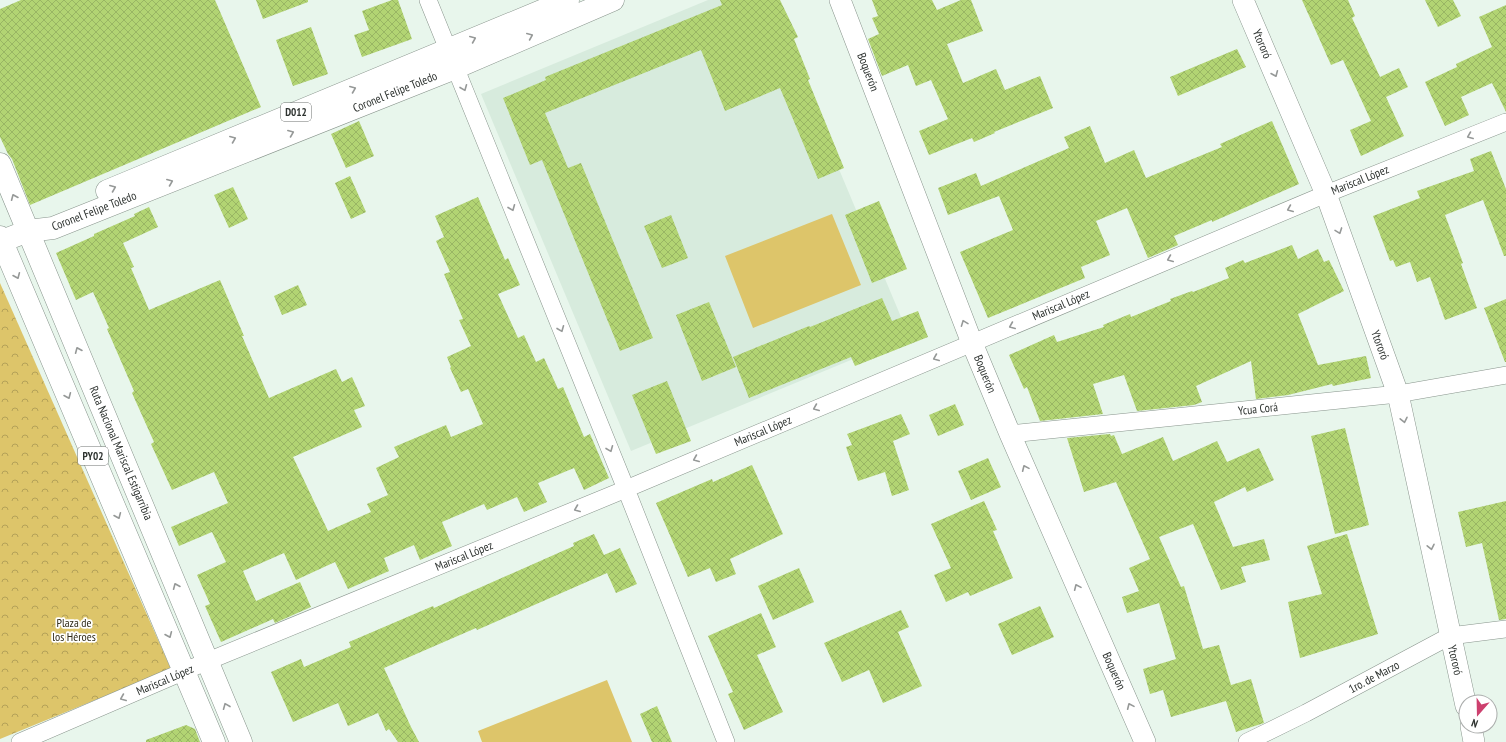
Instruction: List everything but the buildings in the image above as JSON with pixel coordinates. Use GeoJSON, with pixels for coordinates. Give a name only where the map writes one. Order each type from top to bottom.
{"type":"FeatureCollection","features":[{"type":"Feature","properties":{"kind":"main road","name":"Coronel Felipe Toledo"},"geometry":{"type":"LineString","coordinates":[[452,59],[568,0]]}},
{"type":"Feature","properties":{"kind":"main road","name":"Coronel Felipe Toledo"},"geometry":{"type":"LineString","coordinates":[[1,238],[28,231],[49,216],[452,59],[613,0]]}},
{"type":"Feature","properties":{"kind":"main road","name":"Ruta Nacional Mariscal Estigarribia"},"geometry":{"type":"LineString","coordinates":[[0,164],[241,742]]}},
{"type":"Feature","properties":{"kind":"main road","name":"PY02"},"geometry":{"type":"LineString","coordinates":[[1,238],[214,742]]}},
{"type":"Feature","properties":{"kind":"street"},"geometry":{"type":"LineString","coordinates":[[428,0],[626,488],[726,742]]}},
{"type":"Feature","properties":{"kind":"street","name":"Boquerón"},"geometry":{"type":"LineString","coordinates":[[840,0],[972,342],[1010,434],[1145,742]]}},
{"type":"Feature","properties":{"kind":"street","name":"Ytororó"},"geometry":{"type":"LineString","coordinates":[[1243,0],[1326,194],[1398,394],[1463,694]]}},
{"type":"Feature","properties":{"kind":"street","name":"Mariscal López"},"geometry":{"type":"LineString","coordinates":[[20,742],[184,671],[626,488],[1326,194],[1506,122]]}},
{"type":"Feature","properties":{"kind":"street","name":"Ycua Corá"},"geometry":{"type":"LineString","coordinates":[[1010,434],[1398,394],[1506,375]]}},
{"type":"Feature","properties":{"kind":"street","name":"1ro. de Marzo"},"geometry":{"type":"LineString","coordinates":[[1247,742],[1306,713],[1450,636],[1506,628]]}},
{"type":"Feature","properties":{"kind":"shaded area"},"geometry":{"type":"Polygon","coordinates":[[[708,0],[768,0],[909,336],[631,451],[481,94],[708,0]]]}},
{"type":"Feature","properties":{"kind":"green space"},"geometry":{"type":"Polygon","coordinates":[[[832,214],[861,285],[753,328],[725,256],[832,214]]]}},
{"type":"Feature","properties":{"kind":"green space","name":"Plaza de los Héroes"},"geometry":{"type":"Polygon","coordinates":[[[0,283],[171,669],[0,739],[0,283]]]}},
{"type":"Feature","properties":{"kind":"green space"},"geometry":{"type":"Polygon","coordinates":[[[607,680],[632,742],[482,742],[478,731],[607,680]]]}}]}
